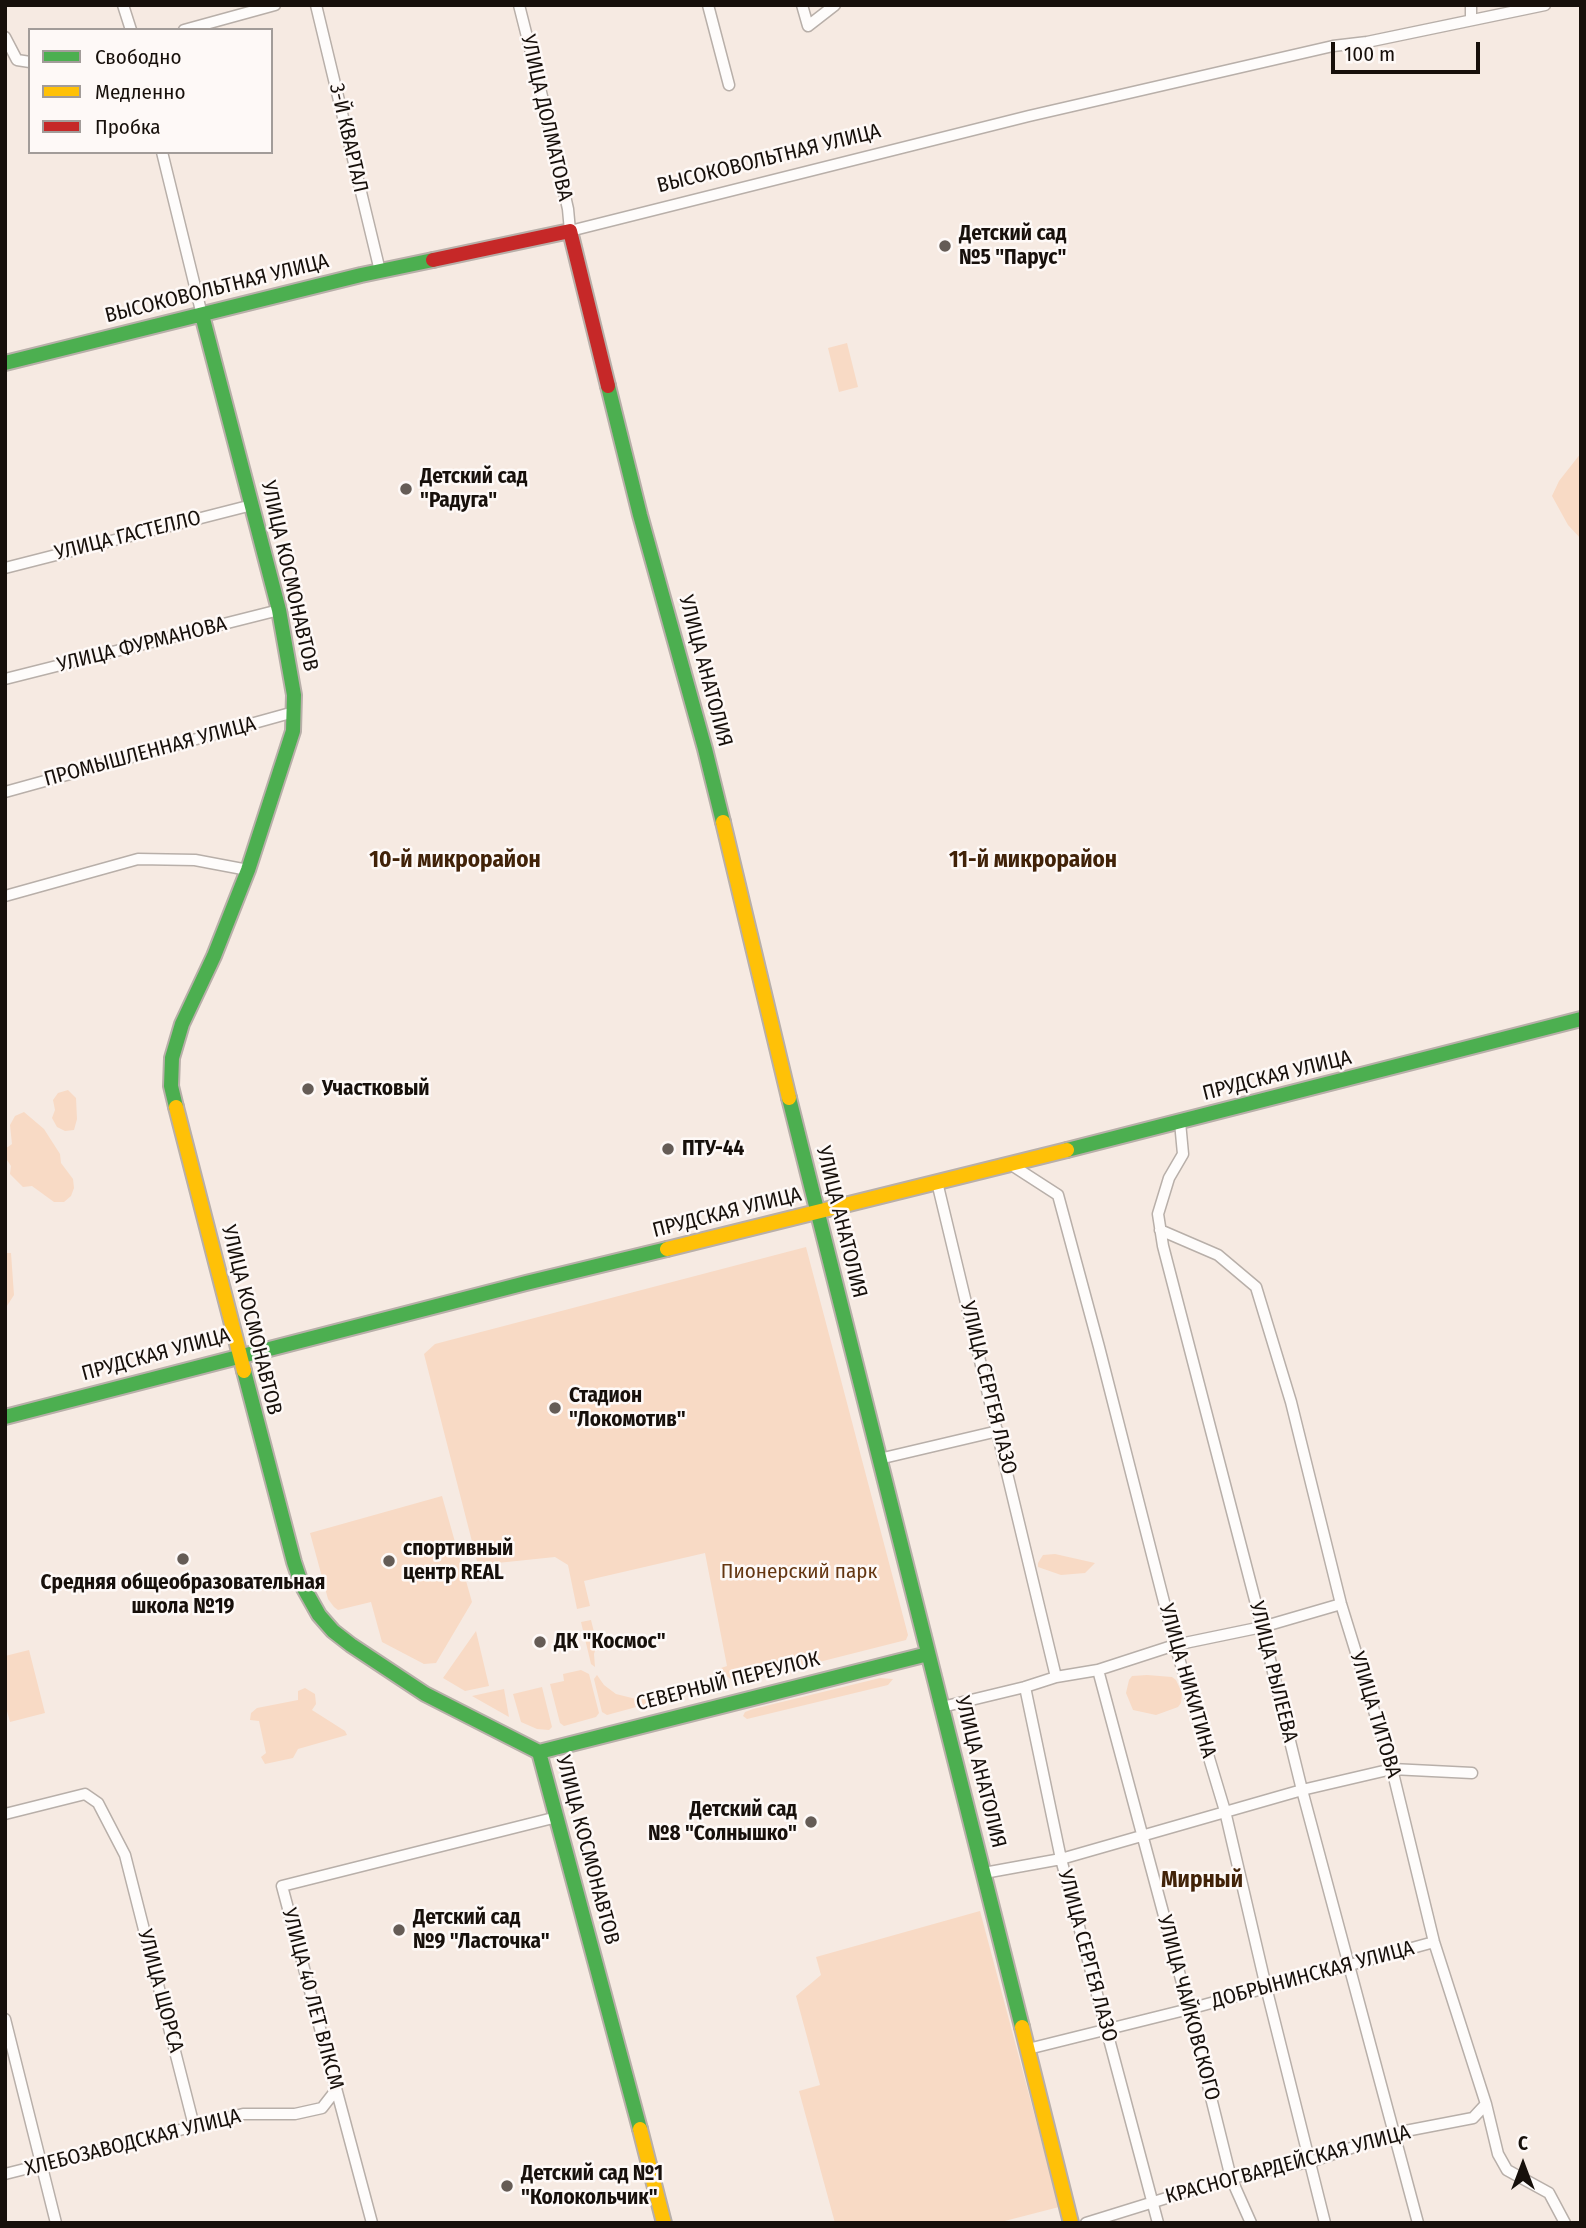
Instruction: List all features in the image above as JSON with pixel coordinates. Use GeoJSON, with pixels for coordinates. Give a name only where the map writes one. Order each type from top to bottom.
{"type":"FeatureCollection","features":[{"type":"Feature","properties":{"kind":"street"},"geometry":{"type":"LineString","coordinates":[[123,5],[130,28]]}},
{"type":"Feature","properties":{"kind":"street"},"geometry":{"type":"LineString","coordinates":[[191,28],[275,5]]}},
{"type":"Feature","properties":{"kind":"street","name":"3-Й КВАРТАЛ"},"geometry":{"type":"LineString","coordinates":[[316,5],[380,271]]}},
{"type":"Feature","properties":{"kind":"street","name":"УЛИЦА ДОЛМАТОВА"},"geometry":{"type":"LineString","coordinates":[[519,5],[568,209],[570,231]]}},
{"type":"Feature","properties":{"kind":"street"},"geometry":{"type":"LineString","coordinates":[[708,5],[729,85]]}},
{"type":"Feature","properties":{"kind":"street"},"geometry":{"type":"LineString","coordinates":[[802,5],[808,26],[835,5]]}},
{"type":"Feature","properties":{"kind":"street"},"geometry":{"type":"LineString","coordinates":[[1471,5],[1471,20]]}},
{"type":"Feature","properties":{"kind":"street","name":"ВЫСОКОВОЛЬТНАЯ УЛИЦА"},"geometry":{"type":"LineString","coordinates":[[5,363],[380,271],[570,231],[1028,116],[1333,46],[1367,42],[1545,5]]}},
{"type":"Feature","properties":{"kind":"street"},"geometry":{"type":"LineString","coordinates":[[5,37],[18,60],[28,62]]}},
{"type":"Feature","properties":{"kind":"street"},"geometry":{"type":"LineString","coordinates":[[162,154],[202,314]]}},
{"type":"Feature","properties":{"kind":"street","name":"УЛИЦА АНАТОЛИЯ"},"geometry":{"type":"LineString","coordinates":[[570,231],[640,515],[705,749],[817,1213],[1071,2223]]}},
{"type":"Feature","properties":{"kind":"street","name":"УЛИЦА КОСМОНАВТОВ"},"geometry":{"type":"LineString","coordinates":[[202,314],[279,610],[293,677],[294,712],[287,754],[248,870],[214,956],[182,1024],[170,1066],[171,1086],[239,1356],[301,1583],[319,1615],[351,1645],[425,1694],[539,1752],[622,2056],[664,2223]]}},
{"type":"Feature","properties":{"kind":"street","name":"УЛИЦА ГАСТЕЛЛО"},"geometry":{"type":"LineString","coordinates":[[5,568],[252,505]]}},
{"type":"Feature","properties":{"kind":"street","name":"УЛИЦА ФУРМАНОВА"},"geometry":{"type":"LineString","coordinates":[[5,680],[279,610]]}},
{"type":"Feature","properties":{"kind":"street","name":"ПРОМЫШЛЕННАЯ УЛИЦА"},"geometry":{"type":"LineString","coordinates":[[5,792],[294,712]]}},
{"type":"Feature","properties":{"kind":"street"},"geometry":{"type":"LineString","coordinates":[[5,896],[138,859],[195,860],[248,870]]}},
{"type":"Feature","properties":{"kind":"street","name":"ПРУДСКАЯ УЛИЦА"},"geometry":{"type":"LineString","coordinates":[[5,1417],[1581,1019]]}},
{"type":"Feature","properties":{"kind":"street","name":"УЛИЦА РЫЛЕЕВА"},"geometry":{"type":"LineString","coordinates":[[1180,1122],[1183,1154],[1169,1178],[1158,1214],[1160,1230],[1302,1790],[1418,2223]]}},
{"type":"Feature","properties":{"kind":"street","name":"УЛИЦА НИКИТИНА"},"geometry":{"type":"LineString","coordinates":[[1010,1164],[1058,1195],[1175,1645],[1225,1811],[1325,2223]]}},
{"type":"Feature","properties":{"kind":"street","name":"УЛИЦА СЕРГЕЯ ЛАЗО"},"geometry":{"type":"LineString","coordinates":[[937,1182],[1056,1677]]}},
{"type":"Feature","properties":{"kind":"street","name":"УЛИЦА ТИТОВА"},"geometry":{"type":"LineString","coordinates":[[1160,1230],[1218,1255],[1256,1287],[1291,1402],[1341,1604],[1392,1769],[1434,1942],[1486,2104],[1498,2154],[1507,2170],[1549,2193],[1565,2223]]}},
{"type":"Feature","properties":{"kind":"street"},"geometry":{"type":"LineString","coordinates":[[879,1459],[998,1431]]}},
{"type":"Feature","properties":{"kind":"street"},"geometry":{"type":"LineString","coordinates":[[942,1707],[1056,1677],[1098,1670],[1175,1645],[1262,1628],[1341,1604]]}},
{"type":"Feature","properties":{"kind":"street","name":"СЕВЕРНЫЙ ПЕРЕУЛОК"},"geometry":{"type":"LineString","coordinates":[[539,1752],[928,1654]]}},
{"type":"Feature","properties":{"kind":"street","name":"УЛИЦА ЧАЙКОВСКОГО"},"geometry":{"type":"LineString","coordinates":[[1098,1670],[1189,2009],[1231,2178],[1251,2223]]}},
{"type":"Feature","properties":{"kind":"street","name":"УЛИЦА СЕРГЕЯ ЛАЗО"},"geometry":{"type":"LineString","coordinates":[[1025,1687],[1061,1859],[1158,2223]]}},
{"type":"Feature","properties":{"kind":"street"},"geometry":{"type":"LineString","coordinates":[[984,1873],[1061,1859],[1302,1790],[1392,1769],[1472,1773]]}},
{"type":"Feature","properties":{"kind":"street","name":"УЛИЦА ЩОРСА"},"geometry":{"type":"LineString","coordinates":[[5,1814],[85,1794],[98,1803],[125,1856],[194,2126]]}},
{"type":"Feature","properties":{"kind":"street","name":"УЛИЦА 40 ЛЕТ ВЛКСМ"},"geometry":{"type":"LineString","coordinates":[[372,2223],[282,1886],[557,1817]]}},
{"type":"Feature","properties":{"kind":"street","name":"ДОБРЫНИНСКАЯ УЛИЦА"},"geometry":{"type":"LineString","coordinates":[[1028,2049],[1189,2009],[1434,1942]]}},
{"type":"Feature","properties":{"kind":"street"},"geometry":{"type":"LineString","coordinates":[[5,2019],[56,2223]]}},
{"type":"Feature","properties":{"kind":"street","name":"ХЛЕБОЗАВОДСКАЯ УЛИЦА"},"geometry":{"type":"LineString","coordinates":[[5,2174],[243,2115],[295,2114],[322,2108],[336,2090]]}},
{"type":"Feature","properties":{"kind":"street","name":"КРАСНОГВАРДЕЙСКАЯ УЛИЦА"},"geometry":{"type":"LineString","coordinates":[[1086,2223],[1231,2178],[1310,2162],[1395,2133],[1473,2118],[1486,2104]]}},
{"type":"Feature","properties":{"kind":"green space"},"geometry":{"type":"Polygon","coordinates":[[[847,343],[858,387],[839,392],[828,348],[847,343]]]}},
{"type":"Feature","properties":{"kind":"green space"},"geometry":{"type":"Polygon","coordinates":[[[1581,453],[1581,539],[1568,525],[1552,496],[1559,481],[1581,453]]]}},
{"type":"Feature","properties":{"kind":"green space"},"geometry":{"type":"Polygon","coordinates":[[[68,1090],[76,1098],[77,1119],[74,1130],[65,1131],[57,1127],[52,1118],[55,1110],[53,1100],[58,1093],[68,1090]]]}},
{"type":"Feature","properties":{"kind":"green space"},"geometry":{"type":"Polygon","coordinates":[[[24,1112],[44,1129],[60,1154],[61,1163],[73,1179],[71,1196],[64,1202],[54,1202],[32,1186],[23,1187],[10,1174],[11,1166],[5,1157],[5,1149],[12,1144],[10,1125],[15,1116],[24,1112]]]}},
{"type":"Feature","properties":{"kind":"green space","name":"Пионерский парк"},"geometry":{"type":"Polygon","coordinates":[[[806,1247],[908,1635],[906,1640],[744,1681],[733,1681],[718,1669],[727,1666],[705,1553],[584,1581],[590,1606],[577,1609],[568,1565],[555,1557],[478,1565],[424,1354],[435,1344],[806,1247]]]}},
{"type":"Feature","properties":{"kind":"green space"},"geometry":{"type":"Polygon","coordinates":[[[5,1253],[11,1253],[14,1295],[5,1309],[5,1253]]]}},
{"type":"Feature","properties":{"kind":"green space","name":"спортивный центр REAL"},"geometry":{"type":"Polygon","coordinates":[[[442,1496],[472,1602],[436,1663],[424,1664],[382,1642],[371,1602],[338,1610],[334,1607],[328,1599],[310,1533],[442,1496]]]}},
{"type":"Feature","properties":{"kind":"green space"},"geometry":{"type":"Polygon","coordinates":[[[1055,1554],[1095,1563],[1085,1573],[1061,1575],[1038,1567],[1043,1555],[1055,1554]]]}},
{"type":"Feature","properties":{"kind":"green space"},"geometry":{"type":"Polygon","coordinates":[[[591,1620],[597,1644],[594,1654],[595,1667],[591,1664],[581,1622],[591,1620]]]}},
{"type":"Feature","properties":{"kind":"green space"},"geometry":{"type":"Polygon","coordinates":[[[476,1631],[489,1686],[465,1691],[443,1678],[476,1631]]]}},
{"type":"Feature","properties":{"kind":"green space"},"geometry":{"type":"Polygon","coordinates":[[[29,1650],[45,1713],[10,1722],[5,1704],[5,1656],[29,1650]]]}},
{"type":"Feature","properties":{"kind":"green space"},"geometry":{"type":"Polygon","coordinates":[[[581,1670],[589,1674],[599,1713],[596,1717],[564,1726],[560,1723],[550,1684],[564,1681],[563,1674],[581,1670]]]}},
{"type":"Feature","properties":{"kind":"green space"},"geometry":{"type":"Polygon","coordinates":[[[597,1675],[604,1685],[616,1694],[636,1699],[649,1695],[651,1703],[607,1715],[602,1712],[594,1679],[597,1675]]]}},
{"type":"Feature","properties":{"kind":"green space"},"geometry":{"type":"Polygon","coordinates":[[[1132,1676],[1172,1677],[1176,1680],[1182,1693],[1178,1707],[1156,1715],[1133,1710],[1126,1693],[1129,1680],[1132,1676]]]}},
{"type":"Feature","properties":{"kind":"green space"},"geometry":{"type":"Polygon","coordinates":[[[880,1678],[893,1679],[888,1685],[747,1719],[743,1716],[745,1712],[753,1709],[880,1678]]]}},
{"type":"Feature","properties":{"kind":"green space"},"geometry":{"type":"Polygon","coordinates":[[[542,1687],[552,1727],[549,1730],[537,1729],[521,1722],[513,1694],[542,1687]]]}},
{"type":"Feature","properties":{"kind":"green space"},"geometry":{"type":"Polygon","coordinates":[[[305,1688],[315,1694],[316,1704],[312,1710],[347,1735],[298,1749],[293,1758],[265,1764],[261,1757],[266,1753],[259,1721],[250,1720],[251,1713],[257,1708],[298,1700],[298,1691],[305,1688]]]}},
{"type":"Feature","properties":{"kind":"green space"},"geometry":{"type":"Polygon","coordinates":[[[504,1689],[509,1717],[472,1696],[504,1689]]]}},
{"type":"Feature","properties":{"kind":"green space"},"geometry":{"type":"Polygon","coordinates":[[[980,1911],[1059,2207],[997,2223],[835,2223],[799,2091],[820,2085],[796,1996],[821,1975],[816,1957],[980,1911]]]}},
{"type":"Feature","properties":{"kind":"traffic: fast"},"geometry":{"type":"LineString","coordinates":[[5,363],[361,275],[433,260]]}},
{"type":"Feature","properties":{"kind":"traffic: fast"},"geometry":{"type":"LineString","coordinates":[[176,1107],[171,1086],[172,1058],[182,1024],[214,956],[248,870],[293,731],[294,695],[279,610],[202,315]]}},
{"type":"Feature","properties":{"kind":"traffic: fast"},"geometry":{"type":"LineString","coordinates":[[608,386],[723,822]]}},
{"type":"Feature","properties":{"kind":"traffic: fast"},"geometry":{"type":"LineString","coordinates":[[1067,1150],[1581,1019]]}},
{"type":"Feature","properties":{"kind":"traffic: fast"},"geometry":{"type":"LineString","coordinates":[[789,1098],[1022,2027]]}},
{"type":"Feature","properties":{"kind":"traffic: fast"},"geometry":{"type":"LineString","coordinates":[[5,1417],[667,1249]]}},
{"type":"Feature","properties":{"kind":"traffic: fast"},"geometry":{"type":"LineString","coordinates":[[244,1371],[294,1562],[301,1583],[319,1615],[351,1645],[425,1694],[539,1752],[640,2129]]}},
{"type":"Feature","properties":{"kind":"traffic: fast"},"geometry":{"type":"LineString","coordinates":[[539,1752],[928,1654]]}},
{"type":"Feature","properties":{"kind":"traffic: slow"},"geometry":{"type":"LineString","coordinates":[[723,822],[789,1098]]}},
{"type":"Feature","properties":{"kind":"traffic: slow"},"geometry":{"type":"LineString","coordinates":[[176,1107],[244,1371]]}},
{"type":"Feature","properties":{"kind":"traffic: slow"},"geometry":{"type":"LineString","coordinates":[[667,1249],[1067,1150]]}},
{"type":"Feature","properties":{"kind":"traffic: slow"},"geometry":{"type":"LineString","coordinates":[[1022,2027],[1071,2223]]}},
{"type":"Feature","properties":{"kind":"traffic: slow"},"geometry":{"type":"LineString","coordinates":[[640,2129],[664,2223]]}},
{"type":"Feature","properties":{"kind":"traffic: jam"},"geometry":{"type":"LineString","coordinates":[[433,260],[570,231],[608,386]]}},
{"type":"Feature","properties":{"kind":"place","name":"Детский сад №5 \"Парус\""},"geometry":{"type":"Point","coordinates":[945,246]}},
{"type":"Feature","properties":{"kind":"place","name":"Детский сад \"Радуга\""},"geometry":{"type":"Point","coordinates":[406,489]}},
{"type":"Feature","properties":{"kind":"place","name":"Участковый"},"geometry":{"type":"Point","coordinates":[308,1089]}},
{"type":"Feature","properties":{"kind":"place","name":"ПТУ-44"},"geometry":{"type":"Point","coordinates":[668,1149]}},
{"type":"Feature","properties":{"kind":"place","name":"Стадион \"Локомотив\""},"geometry":{"type":"Point","coordinates":[555,1408]}},
{"type":"Feature","properties":{"kind":"place","name":"Средняя общеобразовательная школа №19"},"geometry":{"type":"Point","coordinates":[183,1559]}},
{"type":"Feature","properties":{"kind":"place","name":"спортивный центр REAL"},"geometry":{"type":"Point","coordinates":[389,1561]}},
{"type":"Feature","properties":{"kind":"place","name":"ДК \"Космос\""},"geometry":{"type":"Point","coordinates":[540,1642]}},
{"type":"Feature","properties":{"kind":"place","name":"Детский сад №8 \"Солнышко\""},"geometry":{"type":"Point","coordinates":[811,1822]}},
{"type":"Feature","properties":{"kind":"place","name":"Детский сад №9 \"Ласточка\""},"geometry":{"type":"Point","coordinates":[399,1930]}},
{"type":"Feature","properties":{"kind":"place","name":"Детский сад №1 \"Колокольчик\""},"geometry":{"type":"Point","coordinates":[507,2186]}},
{"type":"Feature","properties":{"kind":"district","name":"10-й микрорайон"},"geometry":{"type":"Point","coordinates":[455,861]}},
{"type":"Feature","properties":{"kind":"district","name":"11-й микрорайон"},"geometry":{"type":"Point","coordinates":[1033,861]}},
{"type":"Feature","properties":{"kind":"district","name":"Мирный"},"geometry":{"type":"Point","coordinates":[1202,1881]}}]}
